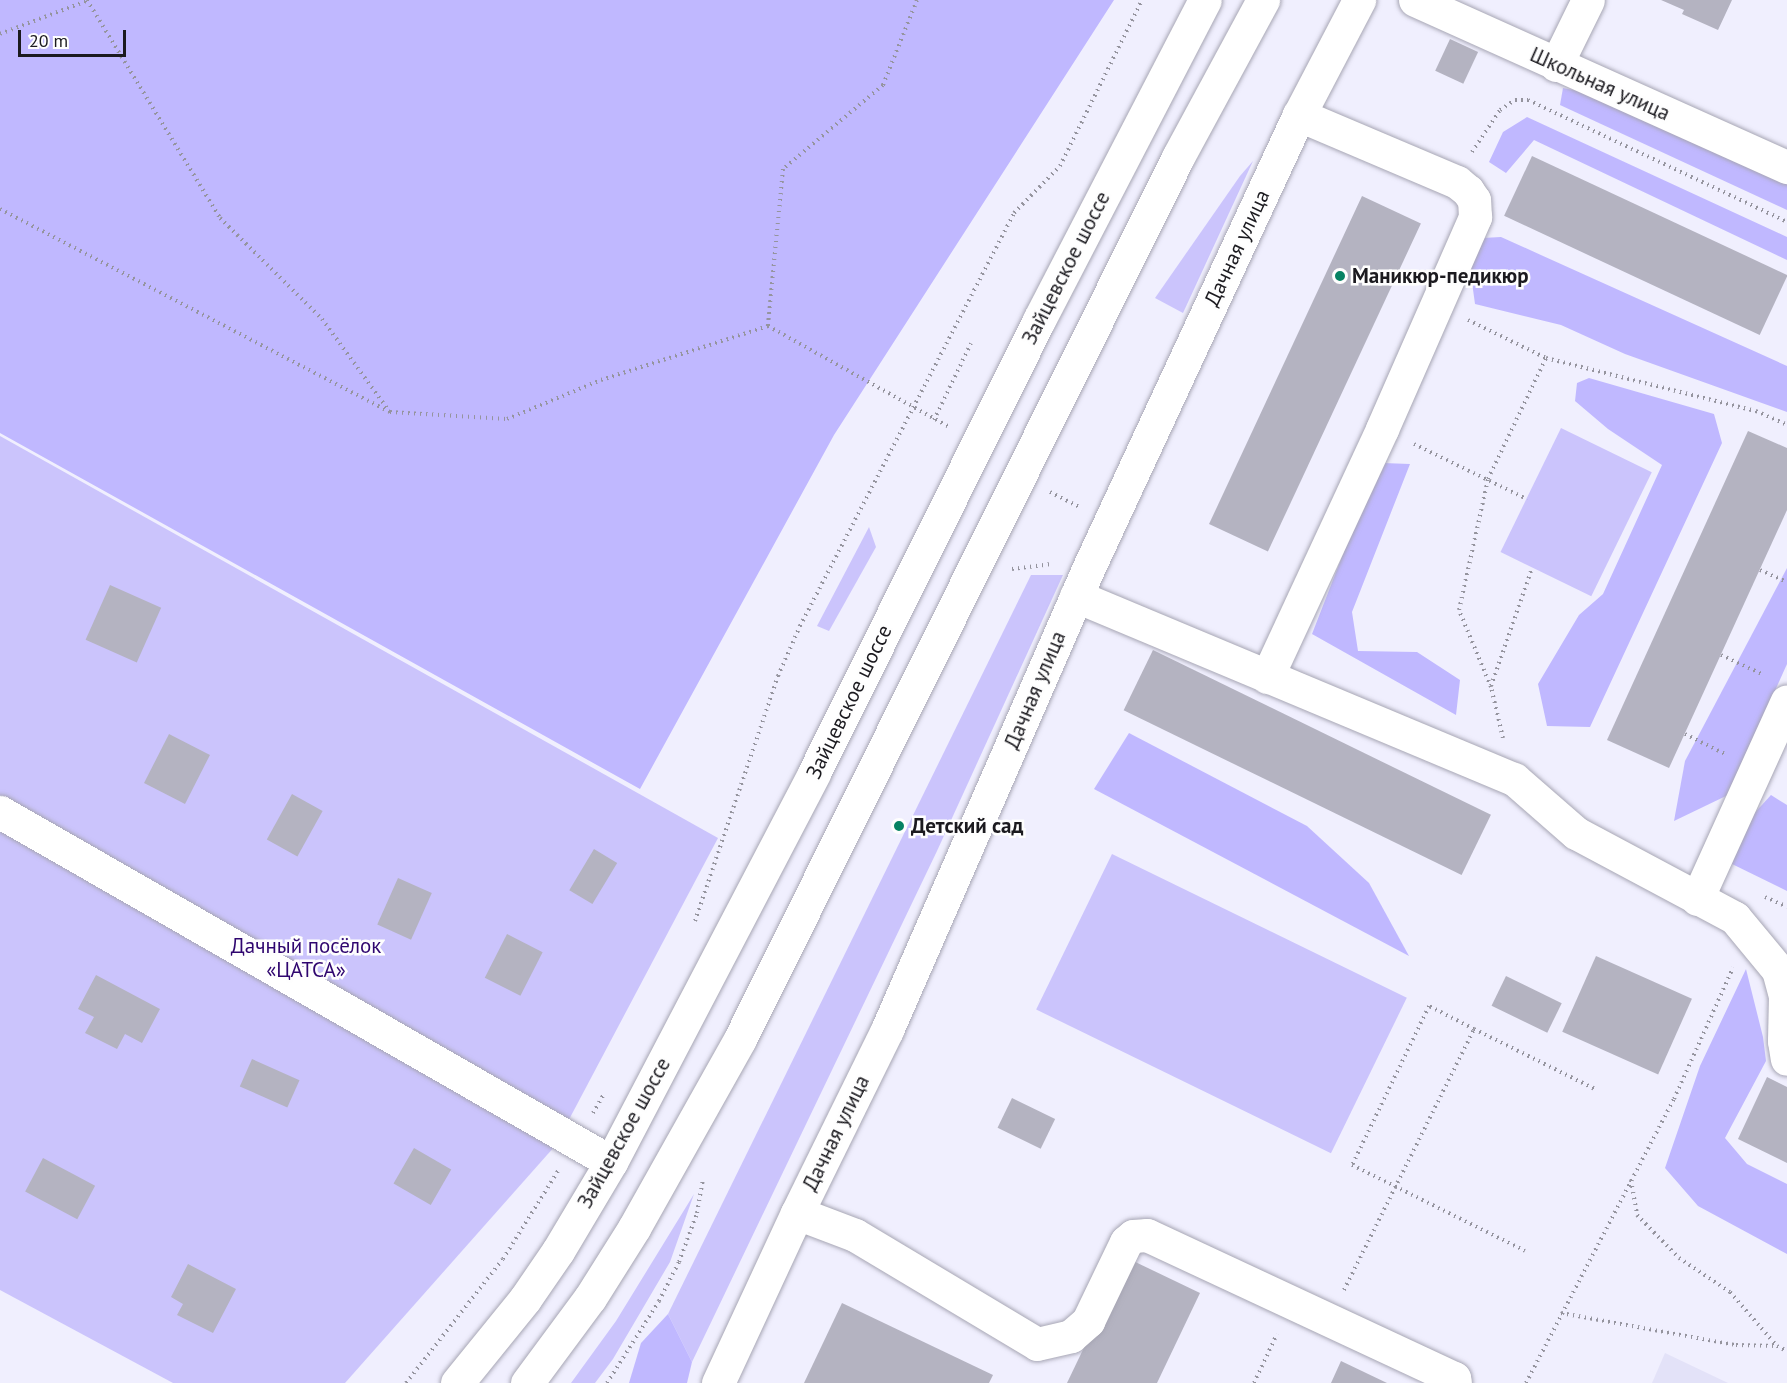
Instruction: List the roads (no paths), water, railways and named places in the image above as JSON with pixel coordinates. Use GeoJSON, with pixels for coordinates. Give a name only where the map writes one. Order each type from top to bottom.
{"type":"FeatureCollection","features":[{"type":"Feature","properties":{"kind":"main road","name":"Зайцевское шоссе"},"geometry":{"type":"LineString","coordinates":[[458,1383],[538,1279],[611,1162],[819,764],[1034,331],[1205,0]]}},
{"type":"Feature","properties":{"kind":"main road"},"geometry":{"type":"LineString","coordinates":[[527,1383],[590,1298],[634,1228],[740,1039],[1173,168],[1263,0]]}},
{"type":"Feature","properties":{"kind":"main road","name":"Дачная улица"},"geometry":{"type":"LineString","coordinates":[[718,1383],[797,1213],[887,1030],[1076,596],[1299,115],[1359,0]]}},
{"type":"Feature","properties":{"kind":"main road","name":"Школьная улица"},"geometry":{"type":"LineString","coordinates":[[1415,0],[1787,167]]}},
{"type":"Feature","properties":{"kind":"main road"},"geometry":{"type":"LineString","coordinates":[[1556,65],[1588,0]]}},
{"type":"Feature","properties":{"kind":"main road"},"geometry":{"type":"LineString","coordinates":[[1267,677],[1382,429],[1475,217],[1473,200],[1468,191],[1457,182],[1299,115]]}},
{"type":"Feature","properties":{"kind":"main road"},"geometry":{"type":"LineString","coordinates":[[1076,596],[1514,779],[1576,833],[1735,918],[1778,970],[1785,996],[1784,1041],[1787,1059]]}},
{"type":"Feature","properties":{"kind":"main road"},"geometry":{"type":"LineString","coordinates":[[1697,899],[1755,770],[1778,689]]}},
{"type":"Feature","properties":{"kind":"main road"},"geometry":{"type":"LineString","coordinates":[[0,812],[611,1162]]}},
{"type":"Feature","properties":{"kind":"main road"},"geometry":{"type":"LineString","coordinates":[[797,1213],[855,1235],[1037,1344],[1071,1336],[1088,1321],[1126,1242],[1133,1236],[1147,1235],[1454,1378],[1455,1383]]}},
{"type":"Feature","properties":{"kind":"place","name":"Маникюр-педикюр"},"geometry":{"type":"Point","coordinates":[1340,276]}},
{"type":"Feature","properties":{"kind":"place","name":"Детский сад"},"geometry":{"type":"Point","coordinates":[899,826]}},
{"type":"Feature","properties":{"kind":"park label","name":"Дачный посёлок «ЦАТСА»"},"geometry":{"type":"Point","coordinates":[306,958]}}]}
